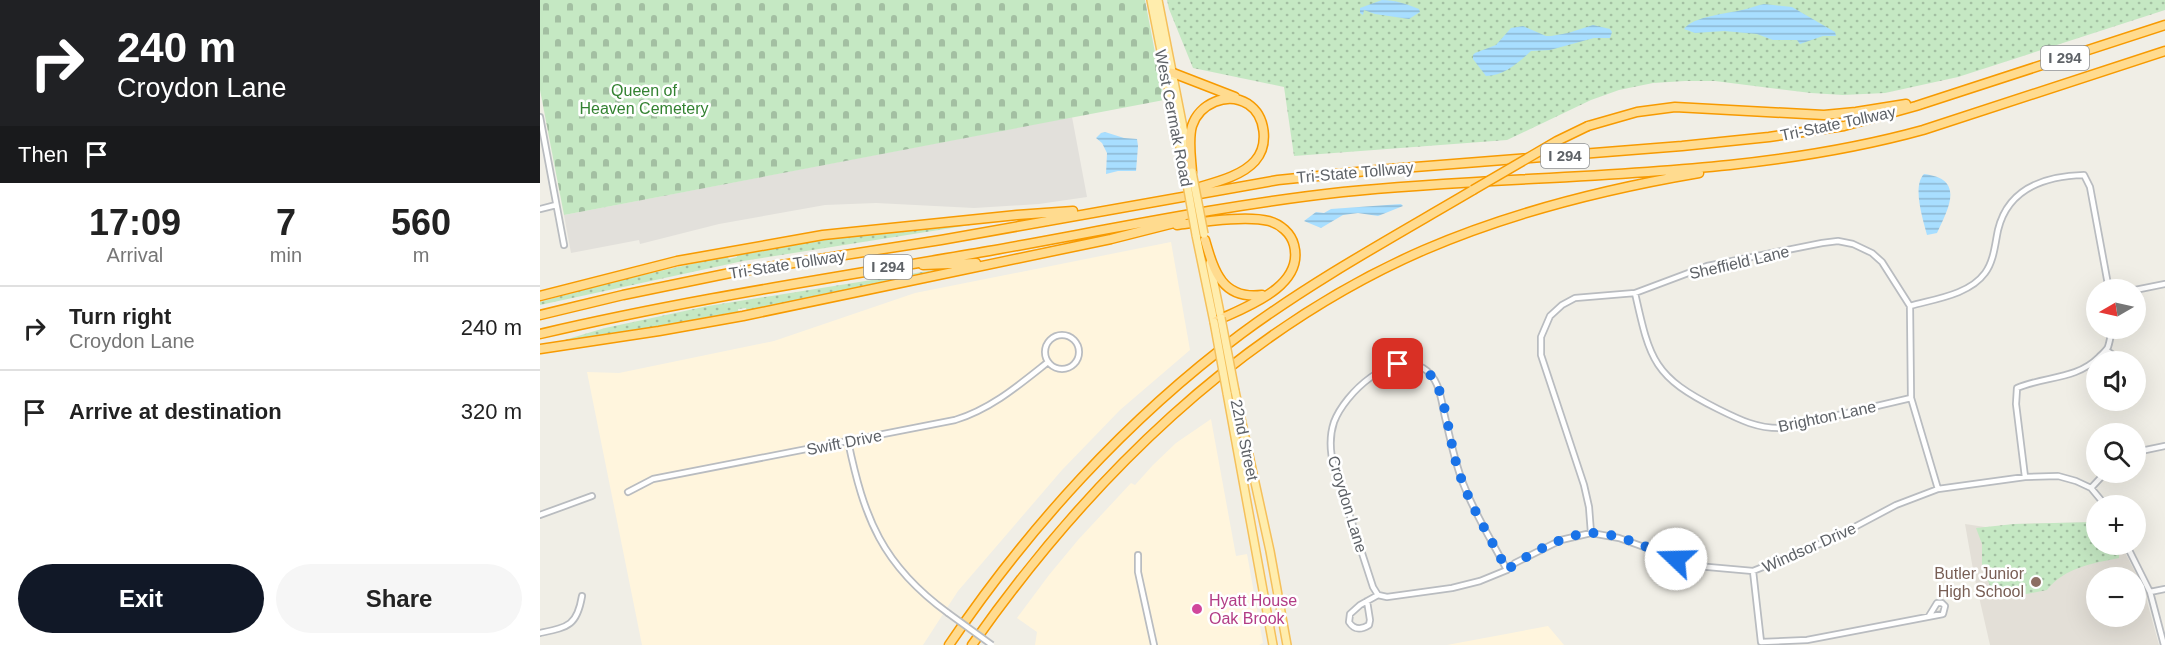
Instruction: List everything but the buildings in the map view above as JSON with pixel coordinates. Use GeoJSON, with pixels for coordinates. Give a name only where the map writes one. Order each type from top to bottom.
{"type":"FeatureCollection","features":[{"type":"Feature","properties":{"kind":"highway","name":"Tri-State Tollway"},"geometry":{"type":"LineString","coordinates":[[540,315],[730,273],[941,240],[1278,180],[1339,173],[1682,146],[1844,126],[1916,106],[2165,25]]}},
{"type":"Feature","properties":{"kind":"highway","name":"Tri-State Tollway"},"geometry":{"type":"LineString","coordinates":[[540,334],[705,299],[1238,207],[1344,192],[1673,170],[1771,161],[1848,149],[1923,130],[2165,51]]}},
{"type":"Feature","properties":{"kind":"highway"},"geometry":{"type":"LineString","coordinates":[[1160,200],[1226,178],[1247,167],[1255,161],[1264,143],[1264,131],[1255,111],[1246,103],[1214,88],[1169,73]]}},
{"type":"Feature","properties":{"kind":"highway"},"geometry":{"type":"LineString","coordinates":[[950,645],[997,579],[1049,514],[1108,451],[1180,383],[1239,336],[1283,305],[1557,141],[1588,126],[1637,112],[1675,107],[1840,114],[1909,103],[1965,90]]}},
{"type":"Feature","properties":{"kind":"highway"},"geometry":{"type":"LineString","coordinates":[[1188,172],[1191,128],[1203,108],[1213,102],[1232,98],[1246,103]]}},
{"type":"Feature","properties":{"kind":"highway"},"geometry":{"type":"LineString","coordinates":[[972,645],[1010,593],[1060,532],[1151,436],[1192,398],[1238,361],[1323,303],[1415,254],[1484,226],[1532,210],[1672,178],[1771,161]]}},
{"type":"Feature","properties":{"kind":"highway"},"geometry":{"type":"LineString","coordinates":[[540,296],[678,261],[823,235],[1118,207]]}},
{"type":"Feature","properties":{"kind":"highway"},"geometry":{"type":"LineString","coordinates":[[540,349],[659,332],[743,316],[1014,260],[1238,207]]}},
{"type":"Feature","properties":{"kind":"highway"},"geometry":{"type":"LineString","coordinates":[[1156,228],[1249,219],[1266,220],[1283,228],[1294,242],[1295,263],[1287,279],[1268,294],[1217,320]]}},
{"type":"Feature","properties":{"kind":"highway"},"geometry":{"type":"LineString","coordinates":[[1202,236],[1216,273],[1229,290],[1243,296],[1268,294]]}},
{"type":"Feature","properties":{"kind":"highway"},"geometry":{"type":"LineString","coordinates":[[905,265],[947,266],[1014,260]]}},
{"type":"Feature","properties":{"kind":"main road","name":"West Cermak Road"},"geometry":{"type":"LineString","coordinates":[[1151,0],[1169,73]]}},
{"type":"Feature","properties":{"kind":"main road","name":"West Cermak Road"},"geometry":{"type":"LineString","coordinates":[[1158,0],[1169,73],[1202,236]]}},
{"type":"Feature","properties":{"kind":"main road","name":"22nd Street"},"geometry":{"type":"LineString","coordinates":[[1202,236],[1231,392],[1273,645]]}},
{"type":"Feature","properties":{"kind":"main road","name":"22nd Street"},"geometry":{"type":"LineString","coordinates":[[1231,392],[1270,551],[1287,645]]}},
{"type":"Feature","properties":{"kind":"street"},"geometry":{"type":"LineString","coordinates":[[540,117],[564,245]]}},
{"type":"Feature","properties":{"kind":"street"},"geometry":{"type":"LineString","coordinates":[[1938,489],[1911,398],[1910,306],[1973,285],[1986,273],[2008,205],[2032,185],[2072,176],[2084,176],[2090,187],[2107,279]]}},
{"type":"Feature","properties":{"kind":"street"},"geometry":{"type":"LineString","coordinates":[[540,208],[556,206]]}},
{"type":"Feature","properties":{"kind":"street","name":"Sheffield Lane"},"geometry":{"type":"LineString","coordinates":[[1591,532],[1587,497],[1542,360],[1541,337],[1550,316],[1568,301],[1585,296],[1635,293],[1689,272],[1724,262],[1838,242],[1853,244],[1872,253],[1886,267],[1910,306]]}},
{"type":"Feature","properties":{"kind":"street"},"geometry":{"type":"LineString","coordinates":[[2146,288],[2165,284]]}},
{"type":"Feature","properties":{"kind":"street","name":"Brighton Lane"},"geometry":{"type":"LineString","coordinates":[[1635,293],[1646,342],[1663,371],[1681,389],[1749,424],[1764,428],[1783,428],[1911,398]]}},
{"type":"Feature","properties":{"kind":"street"},"geometry":{"type":"LineString","coordinates":[[1065,335],[1075,341],[1079,352],[1074,364],[1062,369],[1048,362],[1046,347],[1051,338],[1065,335]]}},
{"type":"Feature","properties":{"kind":"street"},"geometry":{"type":"LineString","coordinates":[[2025,477],[2016,404],[2017,388],[2032,381],[2076,373],[2091,364],[2106,350],[2109,339]]}},
{"type":"Feature","properties":{"kind":"street","name":"Swift Drive"},"geometry":{"type":"LineString","coordinates":[[628,492],[653,479],[954,420],[976,413],[1048,362]]}},
{"type":"Feature","properties":{"kind":"street","name":"Croydon Lane"},"geometry":{"type":"LineString","coordinates":[[1378,595],[1373,587],[1334,467],[1331,438],[1343,404],[1372,377],[1398,364],[1414,365],[1425,369],[1435,381],[1455,461],[1464,487],[1507,570]]}},
{"type":"Feature","properties":{"kind":"street"},"geometry":{"type":"LineString","coordinates":[[848,441],[860,496],[882,544],[908,579],[948,613],[992,645]]}},
{"type":"Feature","properties":{"kind":"street"},"geometry":{"type":"LineString","coordinates":[[2146,450],[2165,446]]}},
{"type":"Feature","properties":{"kind":"street","name":"Windsor Drive"},"geometry":{"type":"LineString","coordinates":[[1367,601],[1369,625],[1359,629],[1354,628],[1349,622],[1350,614],[1354,609],[1367,601],[1378,595],[1387,597],[1452,588],[1480,581],[1507,570],[1515,563],[1561,540],[1591,532],[1619,538],[1697,566],[1753,571],[1832,539],[1896,505],[1938,489],[2025,477],[2058,476],[2091,488],[2097,495]]}},
{"type":"Feature","properties":{"kind":"street"},"geometry":{"type":"LineString","coordinates":[[2091,488],[2096,483]]}},
{"type":"Feature","properties":{"kind":"street"},"geometry":{"type":"LineString","coordinates":[[540,515],[592,496]]}},
{"type":"Feature","properties":{"kind":"street"},"geometry":{"type":"LineString","coordinates":[[1138,555],[1138,572],[1154,645]]}},
{"type":"Feature","properties":{"kind":"street"},"geometry":{"type":"LineString","coordinates":[[2132,555],[2150,592],[2164,645]]}},
{"type":"Feature","properties":{"kind":"street"},"geometry":{"type":"LineString","coordinates":[[1753,571],[1761,644],[1807,640],[1929,616]]}},
{"type":"Feature","properties":{"kind":"street"},"geometry":{"type":"LineString","coordinates":[[2150,592],[2165,589]]}},
{"type":"Feature","properties":{"kind":"street"},"geometry":{"type":"LineString","coordinates":[[540,633],[564,627],[574,621],[579,613],[582,596]]}},
{"type":"Feature","properties":{"kind":"shaded area"},"geometry":{"type":"Polygon","coordinates":[[[1072,117],[1087,197],[1039,204],[974,208],[876,203],[825,205],[719,224],[640,244],[639,240],[571,253],[564,215],[1072,117]]]}},
{"type":"Feature","properties":{"kind":"shaded area"},"geometry":{"type":"Polygon","coordinates":[[[1171,242],[1190,350],[1120,410],[1062,470],[958,591],[923,645],[642,645],[587,372],[619,373],[774,341],[915,293],[1171,242]]]}},
{"type":"Feature","properties":{"kind":"shaded area"},"geometry":{"type":"Polygon","coordinates":[[[1211,419],[1236,556],[1247,554],[1263,643],[1259,645],[1035,645],[1037,632],[1017,618],[1049,575],[1131,483],[1135,485],[1176,443],[1211,419]]]}},
{"type":"Feature","properties":{"kind":"shaded area","name":"Butler Junior High School"},"geometry":{"type":"Polygon","coordinates":[[[2086,522],[2086,555],[2126,555],[2133,567],[2086,567],[2086,627],[2146,627],[2146,598],[2159,645],[1990,645],[1965,524],[1992,528],[2014,524],[2086,522]]]}},
{"type":"Feature","properties":{"kind":"shaded area"},"geometry":{"type":"Polygon","coordinates":[[[1548,626],[1564,645],[1447,645],[1548,626]]]}},
{"type":"Feature","properties":{"kind":"green space","name":"Queen of Heaven Cemetery"},"geometry":{"type":"Polygon","coordinates":[[[540,0],[1145,0],[1164,100],[564,215],[540,90],[540,0]]]}},
{"type":"Feature","properties":{"kind":"green space"},"geometry":{"type":"Polygon","coordinates":[[[1167,0],[2165,0],[2165,10],[1958,77],[1885,93],[1843,95],[1811,93],[1715,81],[1653,83],[1619,90],[1591,100],[1507,140],[1294,156],[1284,87],[1193,68],[1167,0]]]}},
{"type":"Feature","properties":{"kind":"green space"},"geometry":{"type":"Polygon","coordinates":[[[983,223],[743,261],[540,305],[540,302],[610,283],[727,256],[729,259],[737,257],[736,253],[845,236],[983,223]]]}},
{"type":"Feature","properties":{"kind":"green space"},"geometry":{"type":"Polygon","coordinates":[[[947,268],[747,311],[746,308],[738,309],[739,314],[561,341],[605,328],[708,306],[947,268]]]}},
{"type":"Feature","properties":{"kind":"green space"},"geometry":{"type":"Polygon","coordinates":[[[2086,522],[2086,555],[2119,555],[2119,558],[2070,572],[2047,590],[2001,599],[1990,586],[1982,565],[1982,544],[1976,528],[2014,524],[2086,522]]]}},
{"type":"Feature","properties":{"kind":"water"},"geometry":{"type":"Polygon","coordinates":[[[1382,0],[1405,4],[1419,9],[1420,12],[1409,19],[1364,10],[1363,15],[1360,13],[1360,8],[1382,0]]]}},
{"type":"Feature","properties":{"kind":"water"},"geometry":{"type":"Polygon","coordinates":[[[1764,4],[1792,7],[1835,32],[1836,36],[1823,36],[1800,44],[1797,40],[1773,40],[1757,34],[1724,31],[1695,33],[1684,29],[1703,18],[1764,4]]]}},
{"type":"Feature","properties":{"kind":"water"},"geometry":{"type":"Polygon","coordinates":[[[1593,25],[1610,29],[1612,32],[1610,38],[1594,38],[1550,50],[1531,51],[1499,74],[1486,76],[1473,59],[1475,53],[1496,45],[1511,28],[1523,26],[1551,36],[1593,25]]]}},
{"type":"Feature","properties":{"kind":"water"},"geometry":{"type":"Polygon","coordinates":[[[1105,132],[1124,138],[1137,139],[1136,171],[1106,174],[1107,153],[1102,143],[1096,138],[1105,132]]]}},
{"type":"Feature","properties":{"kind":"water"},"geometry":{"type":"Polygon","coordinates":[[[1924,174],[1937,177],[1945,182],[1950,196],[1946,214],[1937,233],[1927,235],[1919,195],[1919,186],[1924,174]]]}},
{"type":"Feature","properties":{"kind":"water"},"geometry":{"type":"Polygon","coordinates":[[[1401,204],[1403,206],[1378,216],[1358,213],[1343,215],[1321,228],[1304,221],[1316,212],[1324,213],[1331,209],[1401,204]]]}},
{"type":"Feature","properties":{"kind":"place","name":"Butler Junior High School"},"geometry":{"type":"Point","coordinates":[2036,582]}},
{"type":"Feature","properties":{"kind":"place","name":"Hyatt House Oak Brook"},"geometry":{"type":"Point","coordinates":[1197,609]}},
{"type":"Feature","properties":{"kind":"route"},"geometry":{"type":"LineString","coordinates":[[1398,364],[1408,363],[1425,369],[1435,381],[1455,461],[1464,487],[1507,570],[1515,563],[1561,540],[1591,532],[1613,536],[1676,559]]}}]}
